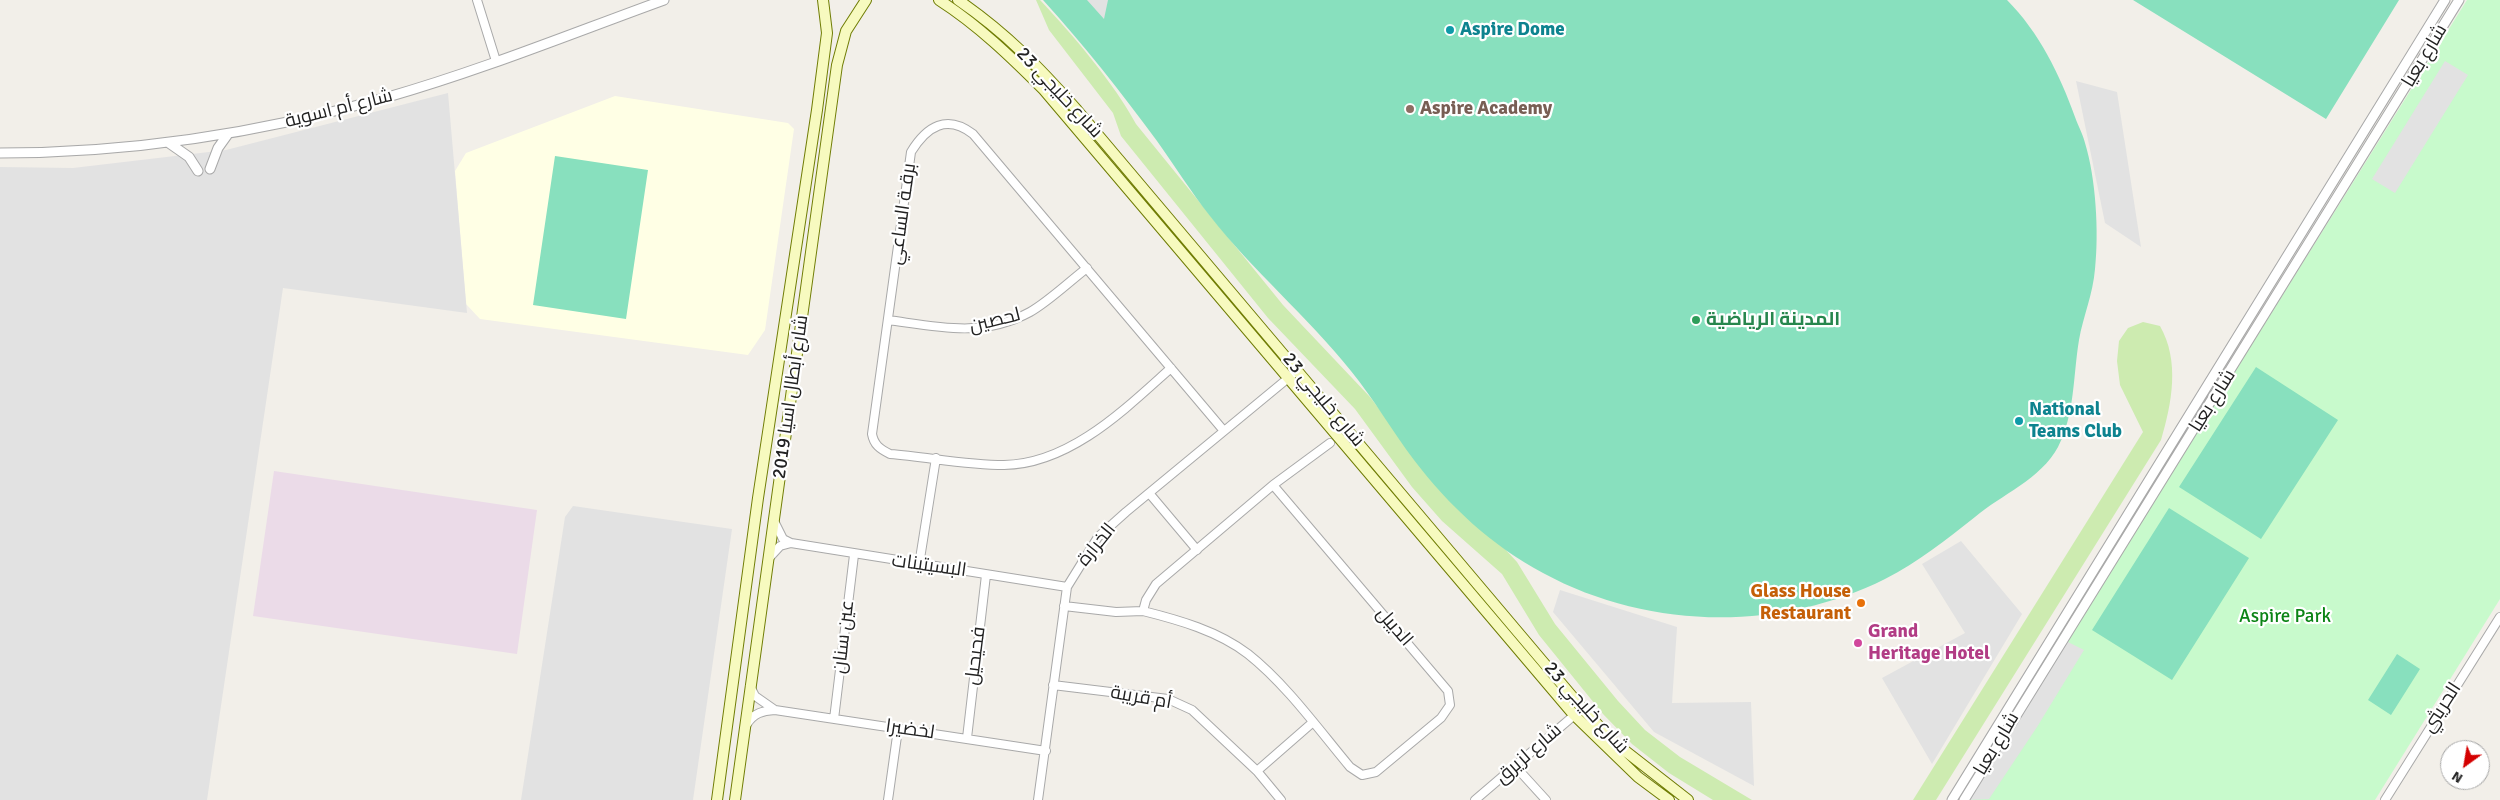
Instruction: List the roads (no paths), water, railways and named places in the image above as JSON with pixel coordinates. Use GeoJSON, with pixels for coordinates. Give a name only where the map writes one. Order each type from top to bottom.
{"type":"FeatureCollection","features":[{"type":"Feature","properties":{"kind":"main road","name":"شارع أبطال اسيا 2019"},"geometry":{"type":"LineString","coordinates":[[717,800],[758,498],[817,110],[827,33],[823,0]]}},
{"type":"Feature","properties":{"kind":"main road","name":"شارع أبطال اسيا 2019"},"geometry":{"type":"LineString","coordinates":[[735,800],[840,48],[846,31],[866,0]]}},
{"type":"Feature","properties":{"kind":"main road","name":"شارع خليجي 23"},"geometry":{"type":"LineString","coordinates":[[939,0],[969,21],[1010,56],[1044,90],[1578,711],[1638,776],[1669,800]]}},
{"type":"Feature","properties":{"kind":"main road","name":"شارع خليجي 23"},"geometry":{"type":"LineString","coordinates":[[958,0],[1002,32],[1035,62],[1098,134],[1298,370],[1578,711],[1615,743],[1688,800]]}},
{"type":"Feature","properties":{"kind":"main road"},"geometry":{"type":"LineString","coordinates":[[1090,143],[1098,134]]}},
{"type":"Feature","properties":{"kind":"street"},"geometry":{"type":"LineString","coordinates":[[477,0],[496,61]]}},
{"type":"Feature","properties":{"kind":"street","name":"شارع أم اسوية"},"geometry":{"type":"LineString","coordinates":[[0,153],[83,150],[169,143],[228,134],[358,105],[431,84],[664,0]]}},
{"type":"Feature","properties":{"kind":"street","name":"شارع بعيا"},"geometry":{"type":"LineString","coordinates":[[1964,800],[2060,624],[2445,0]]}},
{"type":"Feature","properties":{"kind":"street","name":"شارع بعيا"},"geometry":{"type":"LineString","coordinates":[[1952,800],[2069,630],[2459,0]]}},
{"type":"Feature","properties":{"kind":"street","name":"برقـة الساعي"},"geometry":{"type":"LineString","coordinates":[[1171,368],[1107,422],[1057,452],[1025,462],[1005,465],[975,464],[890,454],[874,443],[872,434],[911,152],[918,140],[928,130],[951,123],[962,125],[973,134],[1088,268],[1224,431]]}},
{"type":"Feature","properties":{"kind":"street"},"geometry":{"type":"LineString","coordinates":[[210,169],[218,148],[228,134]]}},
{"type":"Feature","properties":{"kind":"street"},"geometry":{"type":"LineString","coordinates":[[169,143],[189,157],[198,171]]}},
{"type":"Feature","properties":{"kind":"street"},"geometry":{"type":"LineString","coordinates":[[2339,173],[2349,179]]}},
{"type":"Feature","properties":{"kind":"street"},"geometry":{"type":"LineString","coordinates":[[2297,242],[2307,248]]}},
{"type":"Feature","properties":{"kind":"street","name":"لحصين"},"geometry":{"type":"LineString","coordinates":[[888,320],[962,330],[988,327],[1031,311],[1088,268]]}},
{"type":"Feature","properties":{"kind":"street","name":"الخرارة"},"geometry":{"type":"LineString","coordinates":[[1038,800],[1067,587],[1098,537],[1298,370]]}},
{"type":"Feature","properties":{"kind":"street"},"geometry":{"type":"LineString","coordinates":[[1143,611],[1148,596],[1156,584],[1273,485],[1330,443]]}},
{"type":"Feature","properties":{"kind":"street"},"geometry":{"type":"LineString","coordinates":[[919,565],[936,458]]}},
{"type":"Feature","properties":{"kind":"street","name":"الديبل"},"geometry":{"type":"LineString","coordinates":[[1064,606],[1116,612],[1143,611],[1184,622],[1247,653],[1273,677],[1350,767],[1362,775],[1376,772],[1441,718],[1450,705],[1450,698],[1445,686],[1273,485]]}},
{"type":"Feature","properties":{"kind":"street"},"geometry":{"type":"LineString","coordinates":[[1149,493],[1197,550]]}},
{"type":"Feature","properties":{"kind":"street"},"geometry":{"type":"LineString","coordinates":[[774,520],[783,539],[791,544]]}},
{"type":"Feature","properties":{"kind":"street"},"geometry":{"type":"LineString","coordinates":[[768,560],[780,546],[791,544]]}},
{"type":"Feature","properties":{"kind":"street","name":"البسيتينات"},"geometry":{"type":"LineString","coordinates":[[791,544],[1067,587]]}},
{"type":"Feature","properties":{"kind":"street","name":"عين سنان"},"geometry":{"type":"LineString","coordinates":[[834,719],[854,555]]}},
{"type":"Feature","properties":{"kind":"street","name":"فحيحيل"},"geometry":{"type":"LineString","coordinates":[[967,738],[986,575]]}},
{"type":"Feature","properties":{"kind":"street","name":"الحريثي"},"geometry":{"type":"LineString","coordinates":[[2385,800],[2497,628],[2500,618]]}},
{"type":"Feature","properties":{"kind":"street"},"geometry":{"type":"LineString","coordinates":[[2060,624],[2069,630]]}},
{"type":"Feature","properties":{"kind":"street","name":"أم قريبة"},"geometry":{"type":"LineString","coordinates":[[1053,685],[1168,699],[1192,710],[1257,771],[1281,800]]}},
{"type":"Feature","properties":{"kind":"street","name":"لخضيرا"},"geometry":{"type":"LineString","coordinates":[[750,686],[755,696],[774,710]]}},
{"type":"Feature","properties":{"kind":"street","name":"لخضيرا"},"geometry":{"type":"LineString","coordinates":[[745,728],[751,717],[761,711],[774,710],[1046,751]]}},
{"type":"Feature","properties":{"kind":"street","name":"شارع لزيرق"},"geometry":{"type":"LineString","coordinates":[[1475,800],[1578,711]]}},
{"type":"Feature","properties":{"kind":"street"},"geometry":{"type":"LineString","coordinates":[[1257,771],[1312,722]]}},
{"type":"Feature","properties":{"kind":"street"},"geometry":{"type":"LineString","coordinates":[[888,800],[898,729]]}},
{"type":"Feature","properties":{"kind":"street"},"geometry":{"type":"LineString","coordinates":[[1515,766],[1546,800]]}},
{"type":"Feature","properties":{"kind":"place","name":"Aspire Dome"},"geometry":{"type":"Point","coordinates":[1450,30]}},
{"type":"Feature","properties":{"kind":"place","name":"Aspire Academy"},"geometry":{"type":"Point","coordinates":[1410,109]}},
{"type":"Feature","properties":{"kind":"place","name":"المدينة الرياضية"},"geometry":{"type":"Point","coordinates":[1696,320]}},
{"type":"Feature","properties":{"kind":"place","name":"National Teams Club"},"geometry":{"type":"Point","coordinates":[2019,421]}},
{"type":"Feature","properties":{"kind":"place","name":"Glass House Restaurant"},"geometry":{"type":"Point","coordinates":[1861,603]}},
{"type":"Feature","properties":{"kind":"place","name":"Grand Heritage Hotel"},"geometry":{"type":"Point","coordinates":[1858,643]}},
{"type":"Feature","properties":{"kind":"park label","name":"Aspire Park"},"geometry":{"type":"Point","coordinates":[2285,617]}}]}
